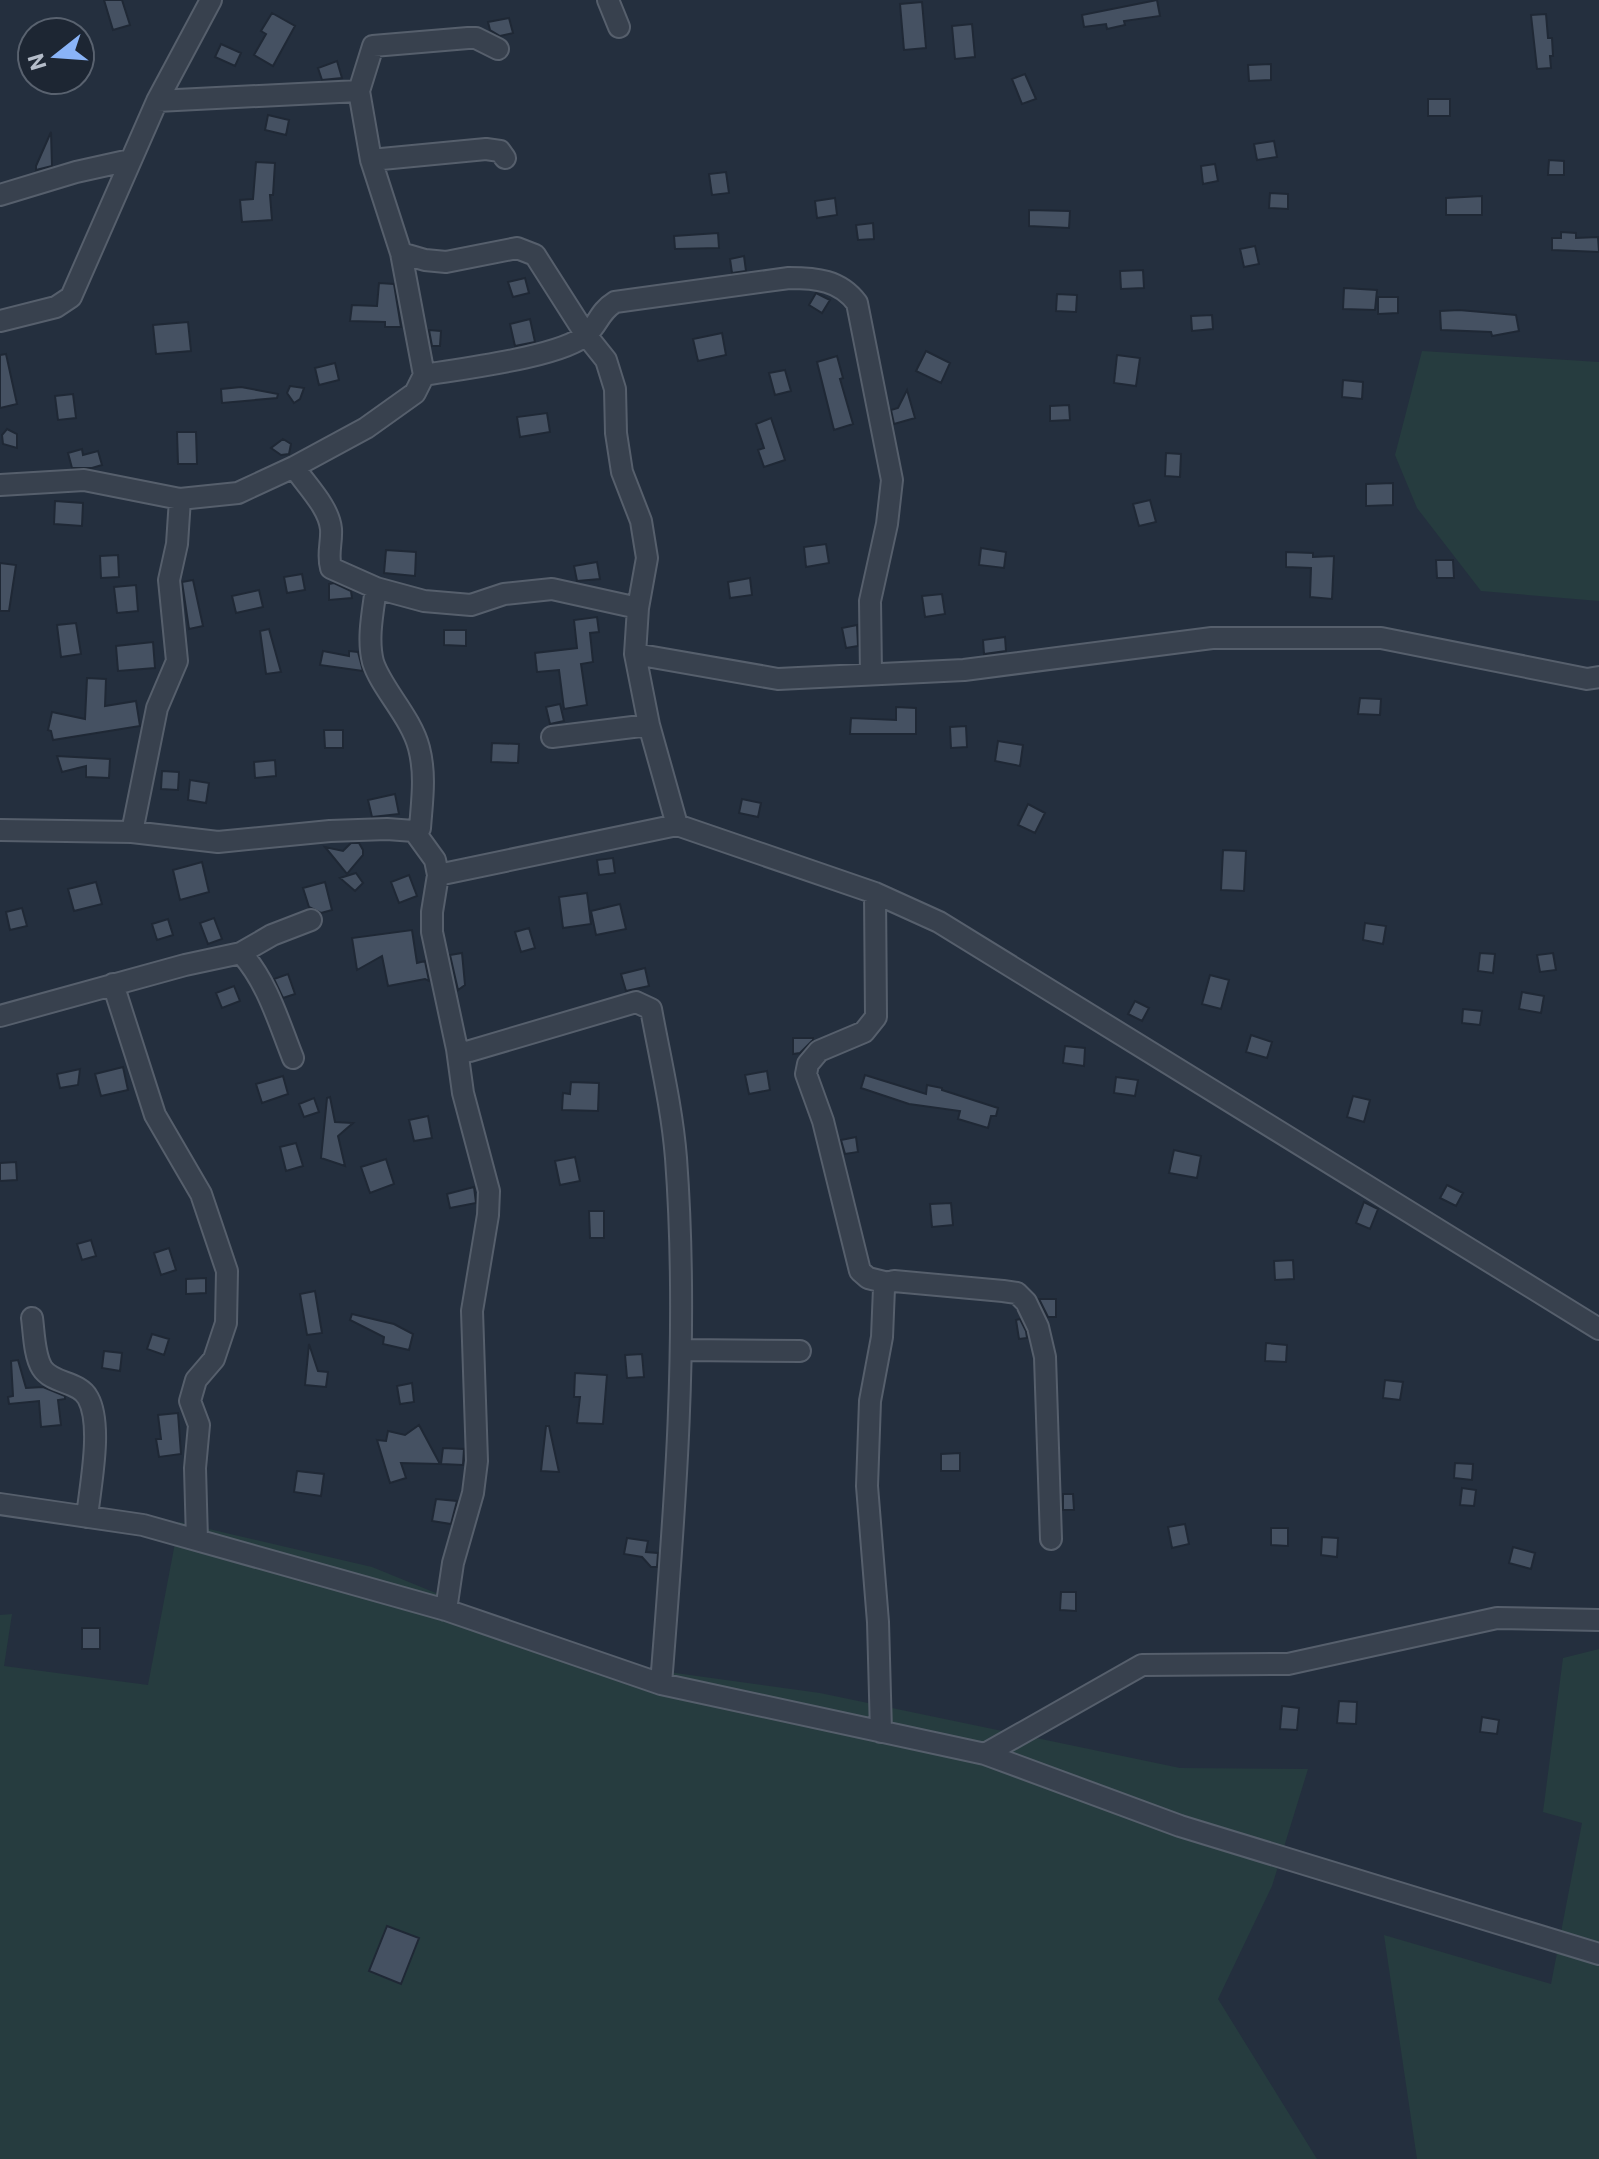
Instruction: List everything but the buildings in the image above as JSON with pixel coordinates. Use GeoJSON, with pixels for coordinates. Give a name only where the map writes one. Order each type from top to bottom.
{"type":"FeatureCollection","features":[{"type":"Feature","properties":{"kind":"street"},"geometry":{"type":"LineString","coordinates":[[0,321],[56,307],[71,297],[157,101],[211,0]]}},
{"type":"Feature","properties":{"kind":"street"},"geometry":{"type":"LineString","coordinates":[[608,0],[619,27]]}},
{"type":"Feature","properties":{"kind":"street"},"geometry":{"type":"LineString","coordinates":[[0,485],[84,480],[180,499],[238,493],[366,428],[415,393],[424,375],[401,253],[371,160],[359,91],[373,46],[476,38],[498,49]]}},
{"type":"Feature","properties":{"kind":"street"},"geometry":{"type":"LineString","coordinates":[[157,101],[359,91]]}},
{"type":"Feature","properties":{"kind":"street"},"geometry":{"type":"LineString","coordinates":[[371,160],[486,149],[500,151],[505,158]]}},
{"type":"Feature","properties":{"kind":"street"},"geometry":{"type":"LineString","coordinates":[[0,195],[76,172],[130,160]]}},
{"type":"Feature","properties":{"kind":"street"},"geometry":{"type":"LineString","coordinates":[[401,253],[446,262],[517,248],[535,255],[586,335],[606,360],[615,389],[616,433],[622,472],[641,521],[647,558],[638,608],[635,654],[649,725],[677,825]]}},
{"type":"Feature","properties":{"kind":"street"},"geometry":{"type":"LineString","coordinates":[[424,375],[555,349],[586,335],[604,309],[625,301],[789,278],[818,278],[848,290],[857,303],[892,480],[887,524],[870,601],[871,674]]}},
{"type":"Feature","properties":{"kind":"street"},"geometry":{"type":"LineString","coordinates":[[294,467],[329,520],[328,557],[331,568],[376,588],[424,601],[471,605],[504,594],[552,589],[638,608]]}},
{"type":"Feature","properties":{"kind":"street"},"geometry":{"type":"LineString","coordinates":[[132,832],[157,708],[177,661],[169,580],[177,544],[180,499]]}},
{"type":"Feature","properties":{"kind":"street"},"geometry":{"type":"LineString","coordinates":[[0,830],[132,832],[218,842],[330,831],[414,831],[420,828],[424,774],[419,745],[374,665],[371,653],[376,588]]}},
{"type":"Feature","properties":{"kind":"street"},"geometry":{"type":"LineString","coordinates":[[635,654],[778,679],[964,670],[1212,638],[1381,638],[1587,679],[1599,677]]}},
{"type":"Feature","properties":{"kind":"street"},"geometry":{"type":"LineString","coordinates":[[552,737],[649,725]]}},
{"type":"Feature","properties":{"kind":"street"},"geometry":{"type":"LineString","coordinates":[[438,875],[677,825],[875,893],[939,922],[1599,1329]]}},
{"type":"Feature","properties":{"kind":"street"},"geometry":{"type":"LineString","coordinates":[[414,831],[435,860],[438,875],[432,932],[457,1049],[463,1093],[489,1191],[472,1311],[477,1461],[473,1493],[453,1563],[446,1610]]}},
{"type":"Feature","properties":{"kind":"street"},"geometry":{"type":"LineString","coordinates":[[875,893],[876,1017],[864,1032],[819,1051],[808,1064],[806,1074],[823,1121],[860,1271],[868,1278],[888,1283],[894,1281],[1017,1293],[1026,1302],[1038,1327],[1045,1357],[1051,1539]]}},
{"type":"Feature","properties":{"kind":"street"},"geometry":{"type":"LineString","coordinates":[[0,1016],[241,953],[272,935],[311,920]]}},
{"type":"Feature","properties":{"kind":"street"},"geometry":{"type":"LineString","coordinates":[[241,953],[263,987],[293,1058]]}},
{"type":"Feature","properties":{"kind":"street"},"geometry":{"type":"LineString","coordinates":[[113,984],[155,1115],[201,1194],[227,1271],[226,1323],[214,1359],[196,1380],[190,1401],[199,1425],[195,1468],[197,1540]]}},
{"type":"Feature","properties":{"kind":"street"},"geometry":{"type":"LineString","coordinates":[[457,1049],[464,1052],[636,1002],[651,1009],[676,1157],[683,1350],[678,1477],[661,1684]]}},
{"type":"Feature","properties":{"kind":"street"},"geometry":{"type":"LineString","coordinates":[[881,1732],[878,1622],[867,1486],[870,1401],[882,1337],[884,1288],[888,1283]]}},
{"type":"Feature","properties":{"kind":"street"},"geometry":{"type":"LineString","coordinates":[[32,1318],[42,1367],[47,1373],[79,1388],[88,1396],[93,1409],[94,1453],[87,1517]]}},
{"type":"Feature","properties":{"kind":"street"},"geometry":{"type":"LineString","coordinates":[[683,1350],[800,1351]]}},
{"type":"Feature","properties":{"kind":"street"},"geometry":{"type":"LineString","coordinates":[[0,1504],[143,1525],[446,1610],[661,1684],[985,1754],[1180,1826],[1599,1954]]}},
{"type":"Feature","properties":{"kind":"street"},"geometry":{"type":"LineString","coordinates":[[985,1754],[1142,1665],[1288,1664],[1497,1618],[1599,1620]]}},
{"type":"Feature","properties":{"kind":"green space"},"geometry":{"type":"Polygon","coordinates":[[[1422,351],[1599,362],[1599,601],[1481,591],[1417,508],[1395,455],[1422,351]]]}},
{"type":"Feature","properties":{"kind":"green space"},"geometry":{"type":"Polygon","coordinates":[[[179,1522],[372,1567],[610,1664],[820,1693],[1180,1768],[1308,1769],[1272,1886],[1218,1999],[1317,2159],[0,2159],[0,1615],[12,1614],[4,1666],[148,1685],[179,1522]]]}},
{"type":"Feature","properties":{"kind":"green space"},"geometry":{"type":"Polygon","coordinates":[[[1599,1649],[1599,2159],[1417,2159],[1384,1935],[1551,1984],[1582,1823],[1543,1812],[1563,1658],[1599,1649]]]}}]}
